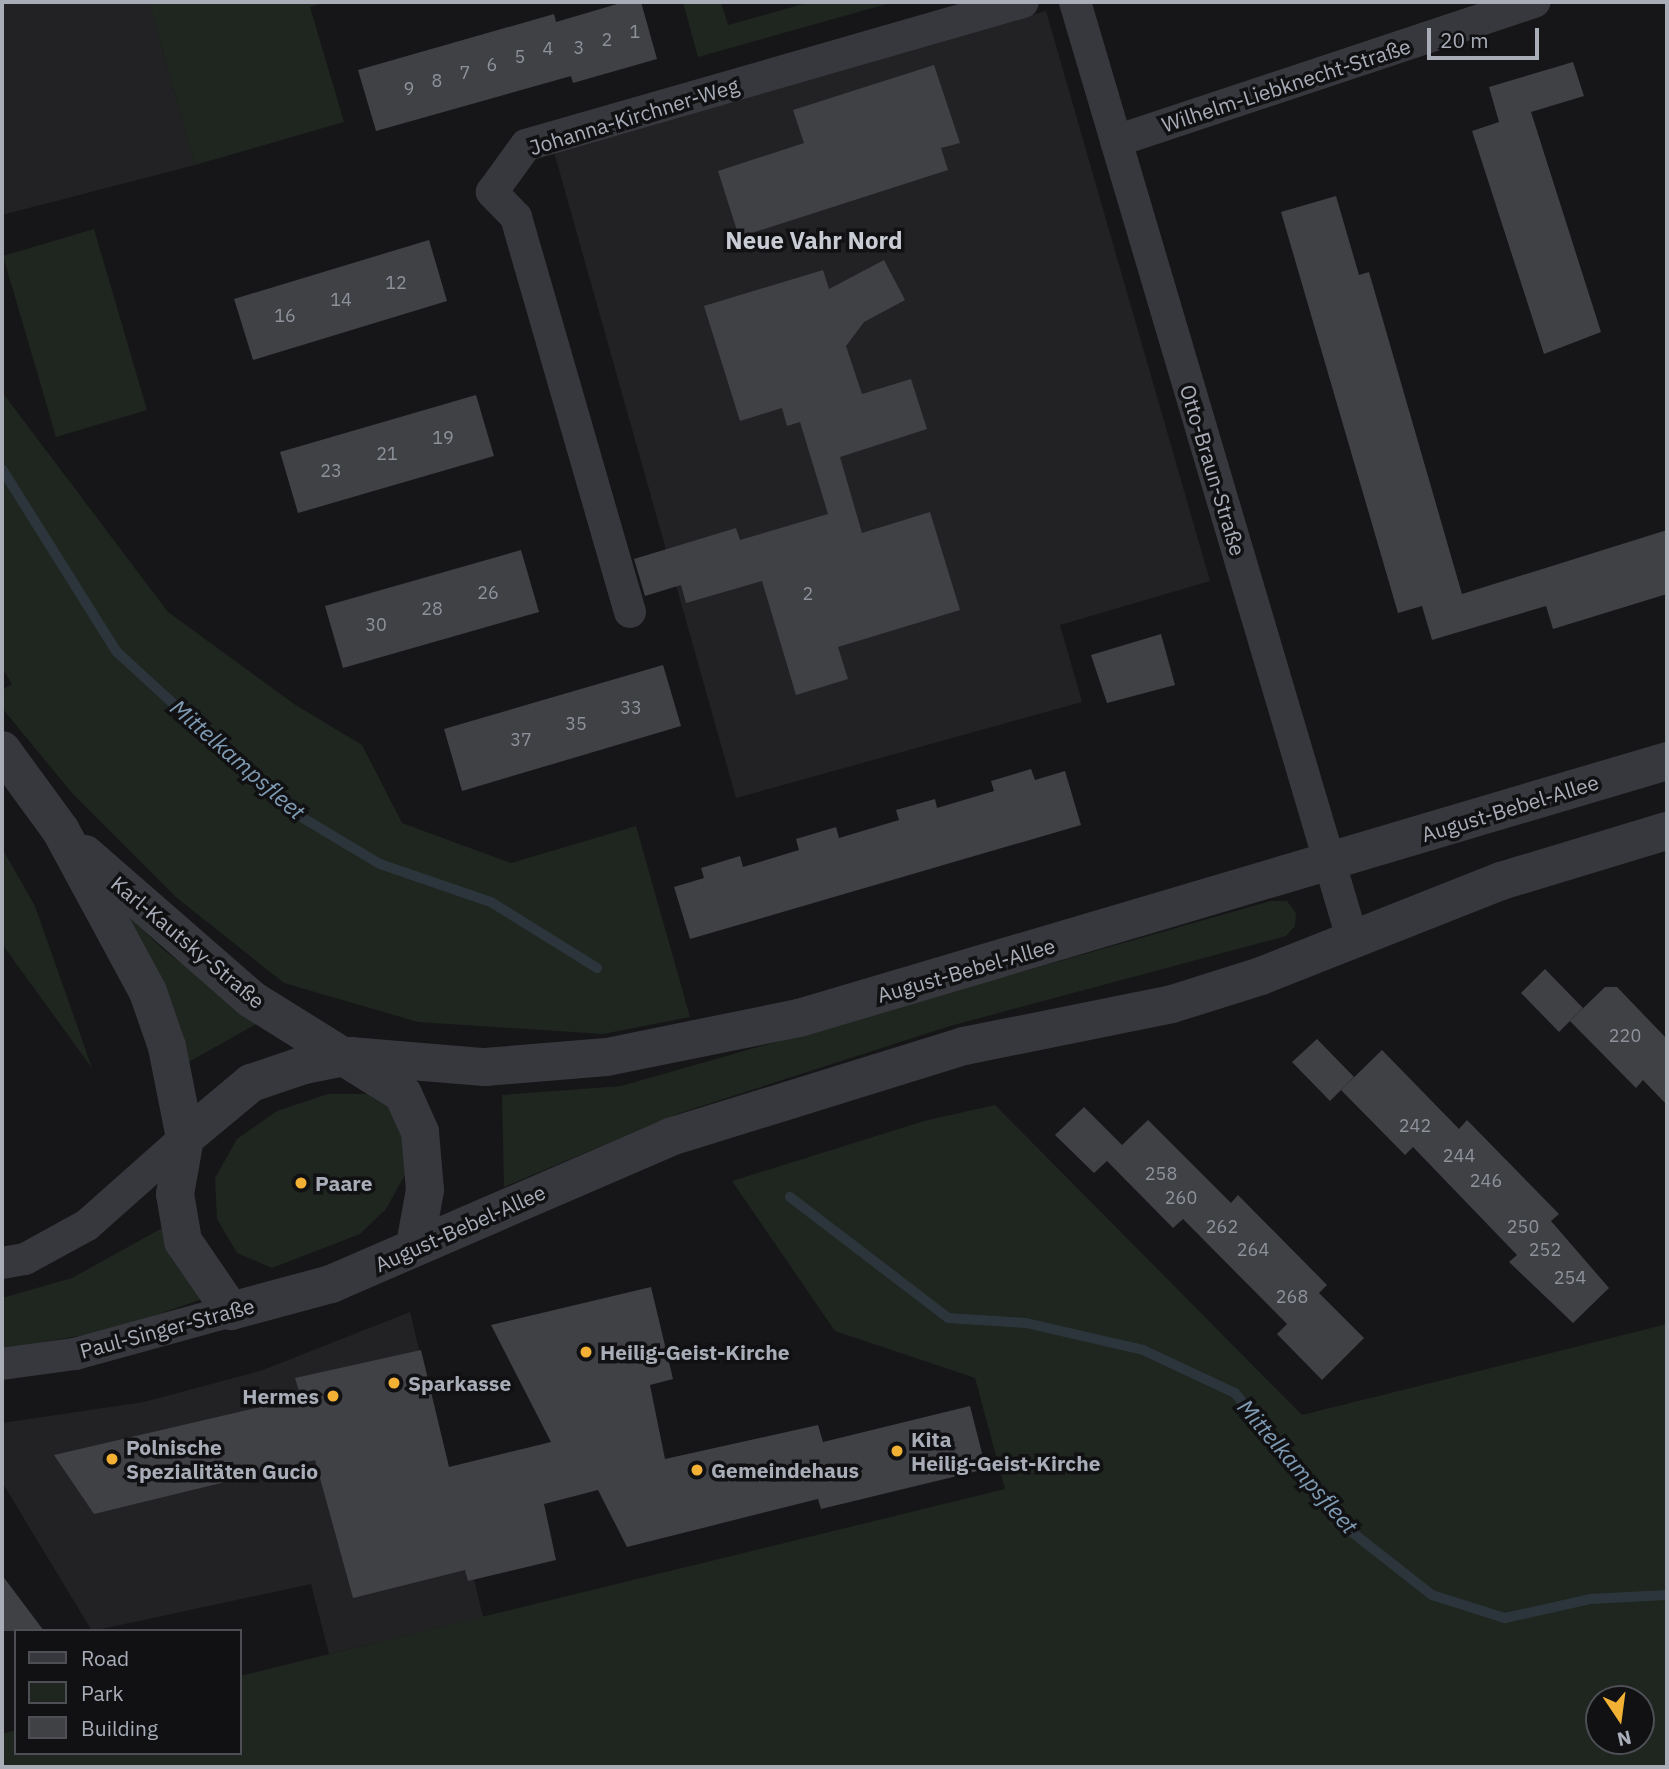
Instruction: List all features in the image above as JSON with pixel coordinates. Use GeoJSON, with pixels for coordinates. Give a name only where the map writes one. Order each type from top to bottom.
{"type":"FeatureCollection","features":[{"type":"Feature","properties":{"kind":"street","name":"Johanna-Kirchner-Weg"},"geometry":{"type":"LineString","coordinates":[[630,612],[516,217],[492,192],[526,145],[1023,2]]}},
{"type":"Feature","properties":{"kind":"street","name":"Otto-Braun-Straße"},"geometry":{"type":"LineString","coordinates":[[1075,2],[1332,862],[1352,938]]}},
{"type":"Feature","properties":{"kind":"street","name":"Wilhelm-Liebknecht-Straße"},"geometry":{"type":"LineString","coordinates":[[1116,141],[1534,2]]}},
{"type":"Feature","properties":{"kind":"street","name":"Karl-Kautsky-Straße"},"geometry":{"type":"LineString","coordinates":[[2,750],[61,831],[148,992],[167,1047],[185,1139],[175,1194],[183,1241],[230,1311]]}},
{"type":"Feature","properties":{"kind":"street","name":"August-Bebel-Allee"},"geometry":{"type":"LineString","coordinates":[[185,1139],[251,1083],[350,1056],[485,1068],[607,1057],[799,1018],[1667,761]]}},
{"type":"Feature","properties":{"kind":"street","name":"Karl-Kautsky-Straße"},"geometry":{"type":"LineString","coordinates":[[61,831],[127,895],[251,999],[350,1056],[403,1094],[420,1132],[425,1190],[415,1245]]}},
{"type":"Feature","properties":{"kind":"street","name":"August-Bebel-Allee"},"geometry":{"type":"LineString","coordinates":[[331,1283],[670,1137],[809,1091],[964,1046],[1172,1004],[1261,976],[1501,881],[1667,831]]}},
{"type":"Feature","properties":{"kind":"street"},"geometry":{"type":"LineString","coordinates":[[2,1264],[25,1259],[87,1225],[185,1139]]}},
{"type":"Feature","properties":{"kind":"street","name":"Paul-Singer-Straße"},"geometry":{"type":"LineString","coordinates":[[2,1364],[75,1353],[331,1283]]}},
{"type":"Feature","properties":{"kind":"shaded area"},"geometry":{"type":"Polygon","coordinates":[[[2,2],[149,2],[195,165],[2,215],[2,2]]]}},
{"type":"Feature","properties":{"kind":"shaded area"},"geometry":{"type":"Polygon","coordinates":[[[1046,11],[1210,581],[1060,625],[1082,702],[736,798],[554,152],[1046,11]]]}},
{"type":"Feature","properties":{"kind":"shaded area"},"geometry":{"type":"Polygon","coordinates":[[[410,1312],[483,1617],[329,1654],[311,1584],[101,1629],[91,1629],[2,1482],[2,1423],[144,1402],[263,1370],[410,1312]]]}},
{"type":"Feature","properties":{"kind":"green space"},"geometry":{"type":"Polygon","coordinates":[[[149,2],[327,2],[310,7],[344,122],[195,165],[149,2]]]}},
{"type":"Feature","properties":{"kind":"green space"},"geometry":{"type":"Polygon","coordinates":[[[683,2],[721,2],[728,25],[810,2],[894,2],[698,57],[683,2]]]}},
{"type":"Feature","properties":{"kind":"green space"},"geometry":{"type":"Polygon","coordinates":[[[94,229],[147,410],[56,437],[3,256],[94,229]]]}},
{"type":"Feature","properties":{"kind":"green space"},"geometry":{"type":"Polygon","coordinates":[[[2,392],[168,612],[294,704],[362,745],[402,823],[511,863],[636,826],[690,1017],[603,1034],[418,1022],[284,983],[177,898],[72,793],[2,708],[2,690],[12,684],[2,668],[2,392]]]}},
{"type":"Feature","properties":{"kind":"green space"},"geometry":{"type":"Polygon","coordinates":[[[2,848],[35,906],[92,1068],[2,944],[2,848]]]}},
{"type":"Feature","properties":{"kind":"green space"},"geometry":{"type":"Polygon","coordinates":[[[1271,901],[1287,901],[1296,913],[1295,926],[1286,936],[950,1026],[680,1113],[504,1187],[502,1095],[621,1086],[1271,901]]]}},
{"type":"Feature","properties":{"kind":"green space"},"geometry":{"type":"Polygon","coordinates":[[[123,911],[165,951],[262,1021],[185,1064],[123,911]]]}},
{"type":"Feature","properties":{"kind":"green space"},"geometry":{"type":"Polygon","coordinates":[[[328,1094],[367,1094],[394,1111],[406,1146],[406,1173],[386,1209],[360,1234],[272,1268],[237,1253],[217,1219],[215,1178],[237,1139],[277,1111],[328,1094]]]}},
{"type":"Feature","properties":{"kind":"green space"},"geometry":{"type":"Polygon","coordinates":[[[995,1105],[1302,1415],[1667,1324],[1667,1767],[2,1767],[2,1734],[14,1731],[14,1755],[242,1755],[242,1676],[1005,1489],[975,1378],[835,1331],[732,1181],[924,1121],[995,1105]]]}},
{"type":"Feature","properties":{"kind":"green space"},"geometry":{"type":"Polygon","coordinates":[[[164,1227],[202,1299],[114,1330],[2,1349],[2,1298],[72,1278],[164,1227]]]}},
{"type":"Feature","properties":{"kind":"building"},"geometry":{"type":"Polygon","coordinates":[[[624,2],[641,2],[657,59],[573,83],[571,76],[376,131],[358,70],[554,14],[556,22],[624,2]]]}},
{"type":"Feature","properties":{"kind":"building"},"geometry":{"type":"Polygon","coordinates":[[[1573,62],[1584,96],[1531,112],[1601,332],[1544,354],[1472,131],[1499,122],[1489,87],[1573,62]]]}},
{"type":"Feature","properties":{"kind":"building"},"geometry":{"type":"Polygon","coordinates":[[[934,65],[960,143],[941,148],[948,170],[739,237],[718,171],[804,143],[793,110],[934,65]]]}},
{"type":"Feature","properties":{"kind":"building"},"geometry":{"type":"Polygon","coordinates":[[[1336,196],[1359,275],[1369,272],[1462,594],[1667,530],[1667,594],[1553,629],[1546,606],[1432,640],[1422,606],[1398,613],[1281,212],[1336,196]]]}},
{"type":"Feature","properties":{"kind":"building"},"geometry":{"type":"Polygon","coordinates":[[[429,240],[447,301],[253,360],[234,299],[429,240]]]}},
{"type":"Feature","properties":{"kind":"building"},"geometry":{"type":"Polygon","coordinates":[[[884,260],[905,300],[864,322],[846,346],[862,394],[911,379],[927,429],[840,457],[862,533],[930,512],[960,610],[838,647],[848,679],[796,695],[762,581],[686,603],[681,585],[645,596],[634,559],[736,528],[740,540],[828,514],[800,422],[787,426],[782,408],[740,421],[704,306],[823,270],[829,289],[884,260]]]}},
{"type":"Feature","properties":{"kind":"building"},"geometry":{"type":"Polygon","coordinates":[[[476,395],[494,456],[298,513],[280,452],[476,395]]]}},
{"type":"Feature","properties":{"kind":"building"},"geometry":{"type":"Polygon","coordinates":[[[521,550],[539,612],[343,668],[325,606],[521,550]]]}},
{"type":"Feature","properties":{"kind":"building"},"geometry":{"type":"Polygon","coordinates":[[[1161,634],[1175,685],[1107,703],[1091,655],[1161,634]]]}},
{"type":"Feature","properties":{"kind":"building"},"geometry":{"type":"Polygon","coordinates":[[[663,665],[681,726],[462,791],[444,729],[663,665]]]}},
{"type":"Feature","properties":{"kind":"building"},"geometry":{"type":"Polygon","coordinates":[[[1031,769],[1035,780],[1065,771],[1081,825],[690,939],[674,887],[704,878],[701,868],[740,856],[743,867],[799,850],[796,839],[836,827],[839,838],[899,820],[896,810],[935,799],[937,808],[994,791],[991,781],[1031,769]]]}},
{"type":"Feature","properties":{"kind":"building"},"geometry":{"type":"Polygon","coordinates":[[[1545,969],[1583,1008],[1559,1032],[1521,993],[1545,969]]]}},
{"type":"Feature","properties":{"kind":"building"},"geometry":{"type":"Polygon","coordinates":[[[1605,987],[1617,987],[1667,1039],[1667,1105],[1643,1080],[1636,1088],[1570,1021],[1605,987]]]}},
{"type":"Feature","properties":{"kind":"building"},"geometry":{"type":"Polygon","coordinates":[[[1317,1039],[1354,1077],[1330,1101],[1292,1062],[1317,1039]]]}},
{"type":"Feature","properties":{"kind":"building"},"geometry":{"type":"Polygon","coordinates":[[[1382,1050],[1459,1129],[1467,1120],[1559,1214],[1551,1221],[1609,1288],[1573,1323],[1509,1262],[1517,1255],[1413,1147],[1405,1155],[1341,1090],[1382,1050]]]}},
{"type":"Feature","properties":{"kind":"building"},"geometry":{"type":"Polygon","coordinates":[[[1084,1107],[1122,1145],[1148,1120],[1231,1203],[1238,1195],[1327,1285],[1319,1293],[1364,1338],[1322,1380],[1277,1334],[1287,1324],[1183,1219],[1173,1228],[1107,1161],[1094,1173],[1055,1135],[1084,1107]]]}},
{"type":"Feature","properties":{"kind":"building"},"geometry":{"type":"Polygon","coordinates":[[[651,1287],[673,1379],[650,1385],[665,1459],[818,1425],[823,1442],[970,1406],[986,1469],[821,1509],[818,1499],[627,1547],[598,1490],[544,1504],[556,1560],[468,1581],[465,1570],[353,1598],[315,1460],[94,1514],[54,1455],[265,1406],[264,1400],[299,1391],[295,1378],[421,1350],[449,1467],[551,1442],[491,1325],[651,1287]]]}},
{"type":"Feature","properties":{"kind":"building"},"geometry":{"type":"Polygon","coordinates":[[[2,1575],[42,1629],[2,1631],[2,1575]]]}},
{"type":"Feature","properties":{"kind":"waterway","name":"Mittelkampsfleet"},"geometry":{"type":"LineString","coordinates":[[2,469],[117,652],[288,809],[380,864],[491,902],[597,968]]}},
{"type":"Feature","properties":{"kind":"waterway","name":"Mittelkampsfleet"},"geometry":{"type":"LineString","coordinates":[[790,1197],[948,1318],[1026,1323],[1143,1350],[1235,1393],[1343,1525],[1432,1595],[1505,1618],[1590,1599],[1667,1595]]}},
{"type":"Feature","properties":{"kind":"place","name":"Paare"},"geometry":{"type":"Point","coordinates":[301,1183]}},
{"type":"Feature","properties":{"kind":"place","name":"Heilig-Geist-Kirche"},"geometry":{"type":"Point","coordinates":[586,1352]}},
{"type":"Feature","properties":{"kind":"place","name":"Sparkasse"},"geometry":{"type":"Point","coordinates":[394,1383]}},
{"type":"Feature","properties":{"kind":"place","name":"Hermes"},"geometry":{"type":"Point","coordinates":[333,1396]}},
{"type":"Feature","properties":{"kind":"place","name":"Kita Heilig-Geist-Kirche"},"geometry":{"type":"Point","coordinates":[897,1451]}},
{"type":"Feature","properties":{"kind":"place","name":"Polnische Spezialitäten Gucio"},"geometry":{"type":"Point","coordinates":[112,1459]}},
{"type":"Feature","properties":{"kind":"place","name":"Gemeindehaus"},"geometry":{"type":"Point","coordinates":[697,1470]}},
{"type":"Feature","properties":{"kind":"district","name":"Neue Vahr Nord"},"geometry":{"type":"Point","coordinates":[814,241]}}]}
